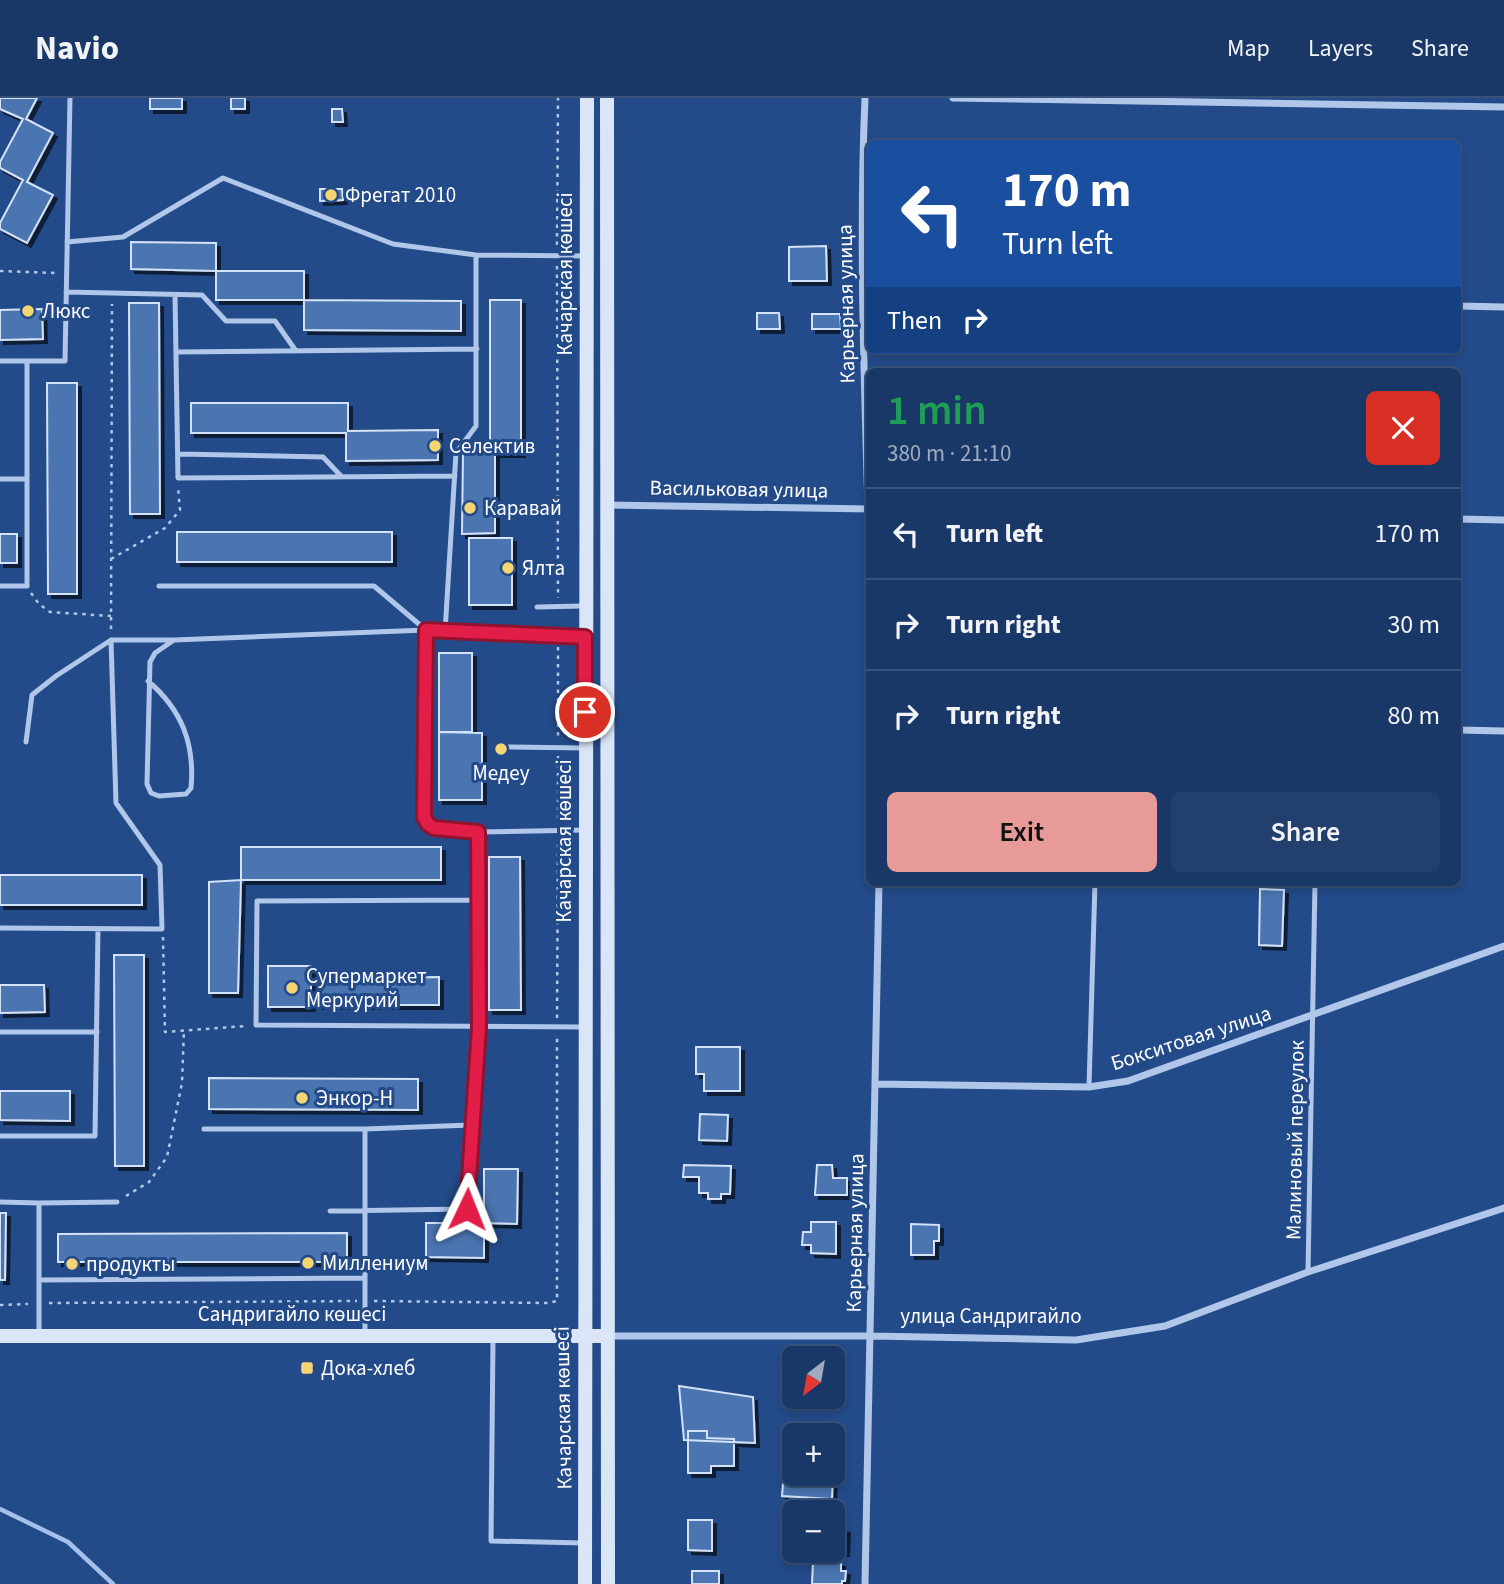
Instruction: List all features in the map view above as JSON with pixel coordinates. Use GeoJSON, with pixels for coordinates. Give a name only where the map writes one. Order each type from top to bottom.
{"type":"FeatureCollection","features":[{"type":"Feature","properties":{"kind":"main road","name":"Качарская көшесі"},"geometry":{"type":"LineString","coordinates":[[585,1584],[586,1384],[583,1336],[587,98]]}},
{"type":"Feature","properties":{"kind":"main road","name":"Качарская көшесі"},"geometry":{"type":"LineString","coordinates":[[607,98],[608,1584]]}},
{"type":"Feature","properties":{"kind":"main road","name":"Сандригайло көшесі"},"geometry":{"type":"LineString","coordinates":[[0,1336],[583,1336]]}},
{"type":"Feature","properties":{"kind":"main road","name":"улица Сандригайло"},"geometry":{"type":"LineString","coordinates":[[583,1336],[607,1336]]}},
{"type":"Feature","properties":{"kind":"street","name":"Карьерная улица"},"geometry":{"type":"LineString","coordinates":[[865,98],[861,190],[866,294]]}},
{"type":"Feature","properties":{"kind":"street"},"geometry":{"type":"LineString","coordinates":[[953,98],[1504,107]]}},
{"type":"Feature","properties":{"kind":"street"},"geometry":{"type":"LineString","coordinates":[[1461,306],[1504,307]]}},
{"type":"Feature","properties":{"kind":"street","name":"Васильковая улица"},"geometry":{"type":"LineString","coordinates":[[607,505],[866,509]]}},
{"type":"Feature","properties":{"kind":"street"},"geometry":{"type":"LineString","coordinates":[[1461,519],[1504,520]]}},
{"type":"Feature","properties":{"kind":"street"},"geometry":{"type":"LineString","coordinates":[[1461,730],[1504,731]]}},
{"type":"Feature","properties":{"kind":"street"},"geometry":{"type":"LineString","coordinates":[[585,743],[607,737]]}},
{"type":"Feature","properties":{"kind":"street","name":"Карьерная улица"},"geometry":{"type":"LineString","coordinates":[[865,1584],[878,886]]}},
{"type":"Feature","properties":{"kind":"street","name":"Бокситовая улица"},"geometry":{"type":"LineString","coordinates":[[875,1084],[1089,1087],[1128,1081],[1504,946]]}},
{"type":"Feature","properties":{"kind":"street"},"geometry":{"type":"LineString","coordinates":[[584,1166],[607,1166]]}},
{"type":"Feature","properties":{"kind":"street","name":"улица Сандригайло"},"geometry":{"type":"LineString","coordinates":[[607,1336],[871,1336],[1076,1340],[1165,1326],[1308,1272],[1504,1208]]}},
{"type":"Feature","properties":{"kind":"lane"},"geometry":{"type":"LineString","coordinates":[[0,361],[65,361],[70,98]]}},
{"type":"Feature","properties":{"kind":"lane"},"geometry":{"type":"LineString","coordinates":[[67,242],[123,237],[223,178],[393,244],[476,256],[586,256]]}},
{"type":"Feature","properties":{"kind":"lane"},"geometry":{"type":"LineString","coordinates":[[444,632],[456,453],[477,426],[476,256]]}},
{"type":"Feature","properties":{"kind":"lane"},"geometry":{"type":"LineString","coordinates":[[66,292],[202,295],[226,321],[275,321],[296,351]]}},
{"type":"Feature","properties":{"kind":"lane"},"geometry":{"type":"LineString","coordinates":[[175,295],[178,478],[455,476]]}},
{"type":"Feature","properties":{"kind":"lane"},"geometry":{"type":"LineString","coordinates":[[176,352],[477,349]]}},
{"type":"Feature","properties":{"kind":"lane"},"geometry":{"type":"LineString","coordinates":[[0,586],[27,586],[27,361]]}},
{"type":"Feature","properties":{"kind":"lane"},"geometry":{"type":"LineString","coordinates":[[179,454],[323,457],[341,476]]}},
{"type":"Feature","properties":{"kind":"lane"},"geometry":{"type":"LineString","coordinates":[[0,480],[27,479]]}},
{"type":"Feature","properties":{"kind":"lane"},"geometry":{"type":"LineString","coordinates":[[159,586],[374,586],[426,630]]}},
{"type":"Feature","properties":{"kind":"lane"},"geometry":{"type":"LineString","coordinates":[[537,607],[585,606]]}},
{"type":"Feature","properties":{"kind":"lane"},"geometry":{"type":"LineString","coordinates":[[426,630],[424,817],[428,824],[434,828],[478,832],[585,830]]}},
{"type":"Feature","properties":{"kind":"lane"},"geometry":{"type":"LineString","coordinates":[[26,742],[32,695],[111,640],[426,630],[585,637]]}},
{"type":"Feature","properties":{"kind":"lane"},"geometry":{"type":"LineString","coordinates":[[0,928],[162,929],[160,865],[116,803],[111,640]]}},
{"type":"Feature","properties":{"kind":"lane"},"geometry":{"type":"LineString","coordinates":[[148,681],[164,694],[175,710],[191,747],[191,788],[186,794],[159,796],[151,793],[147,784],[148,681],[150,662],[155,653],[174,640]]}},
{"type":"Feature","properties":{"kind":"lane"},"geometry":{"type":"LineString","coordinates":[[509,747],[558,747],[585,743]]}},
{"type":"Feature","properties":{"kind":"lane"},"geometry":{"type":"LineString","coordinates":[[330,1211],[467,1209],[479,1027],[478,832]]}},
{"type":"Feature","properties":{"kind":"lane"},"geometry":{"type":"LineString","coordinates":[[1089,1087],[1095,886]]}},
{"type":"Feature","properties":{"kind":"lane","name":"Малиновый переулок"},"geometry":{"type":"LineString","coordinates":[[1308,1272],[1315,886]]}},
{"type":"Feature","properties":{"kind":"lane"},"geometry":{"type":"LineString","coordinates":[[479,900],[257,901],[256,1025],[586,1027]]}},
{"type":"Feature","properties":{"kind":"lane"},"geometry":{"type":"LineString","coordinates":[[0,1136],[94,1136],[97,929]]}},
{"type":"Feature","properties":{"kind":"lane"},"geometry":{"type":"LineString","coordinates":[[0,1032],[97,1032]]}},
{"type":"Feature","properties":{"kind":"lane"},"geometry":{"type":"LineString","coordinates":[[204,1129],[365,1129],[471,1125]]}},
{"type":"Feature","properties":{"kind":"lane"},"geometry":{"type":"LineString","coordinates":[[365,1129],[365,1335]]}},
{"type":"Feature","properties":{"kind":"lane"},"geometry":{"type":"LineString","coordinates":[[0,1202],[117,1202]]}},
{"type":"Feature","properties":{"kind":"lane"},"geometry":{"type":"LineString","coordinates":[[39,1203],[39,1335]]}},
{"type":"Feature","properties":{"kind":"lane"},"geometry":{"type":"LineString","coordinates":[[40,1280],[365,1278]]}},
{"type":"Feature","properties":{"kind":"lane"},"geometry":{"type":"LineString","coordinates":[[493,1335],[491,1541],[585,1543]]}},
{"type":"Feature","properties":{"kind":"path"},"geometry":{"type":"LineString","coordinates":[[558,98],[558,607]]}},
{"type":"Feature","properties":{"kind":"path"},"geometry":{"type":"LineString","coordinates":[[0,271],[67,273]]}},
{"type":"Feature","properties":{"kind":"path"},"geometry":{"type":"LineString","coordinates":[[111,640],[112,293]]}},
{"type":"Feature","properties":{"kind":"path"},"geometry":{"type":"LineString","coordinates":[[111,559],[165,528],[180,510],[178,478]]}},
{"type":"Feature","properties":{"kind":"path"},"geometry":{"type":"LineString","coordinates":[[27,586],[39,604],[50,612],[111,616]]}},
{"type":"Feature","properties":{"kind":"path"},"geometry":{"type":"LineString","coordinates":[[0,1305],[557,1301],[558,637]]}},
{"type":"Feature","properties":{"kind":"path"},"geometry":{"type":"LineString","coordinates":[[162,929],[166,993],[165,1031],[256,1025]]}},
{"type":"Feature","properties":{"kind":"path"},"geometry":{"type":"LineString","coordinates":[[117,1202],[149,1182],[167,1157],[182,1083],[184,1030]]}},
{"type":"Feature","properties":{"kind":"building"},"geometry":{"type":"Polygon","coordinates":[[[0,98],[37,98],[26,119],[53,133],[27,182],[53,195],[27,243],[0,229],[0,223],[23,180],[0,168],[0,162],[23,119],[0,109],[0,98]]]}},
{"type":"Feature","properties":{"kind":"building"},"geometry":{"type":"Polygon","coordinates":[[[150,98],[182,98],[182,109],[150,109],[150,98]]]}},
{"type":"Feature","properties":{"kind":"building"},"geometry":{"type":"Polygon","coordinates":[[[231,98],[245,98],[245,109],[231,109],[231,98]]]}},
{"type":"Feature","properties":{"kind":"building"},"geometry":{"type":"Polygon","coordinates":[[[332,109],[342,109],[343,122],[332,122],[332,109]]]}},
{"type":"Feature","properties":{"kind":"building","name":"Фрегат 2010"},"geometry":{"type":"Polygon","coordinates":[[[320,189],[342,189],[343,200],[320,201],[320,189]]]}},
{"type":"Feature","properties":{"kind":"building"},"geometry":{"type":"Polygon","coordinates":[[[131,242],[216,243],[216,271],[131,269],[131,242]]]}},
{"type":"Feature","properties":{"kind":"building"},"geometry":{"type":"Polygon","coordinates":[[[826,246],[827,281],[789,281],[789,247],[826,246]]]}},
{"type":"Feature","properties":{"kind":"building"},"geometry":{"type":"Polygon","coordinates":[[[216,271],[304,271],[304,300],[216,300],[216,271]]]}},
{"type":"Feature","properties":{"kind":"building"},"geometry":{"type":"Polygon","coordinates":[[[304,300],[461,301],[461,331],[304,330],[304,300]]]}},
{"type":"Feature","properties":{"kind":"building"},"geometry":{"type":"Polygon","coordinates":[[[490,300],[521,300],[521,453],[495,453],[495,533],[462,534],[463,452],[490,452],[490,300]]]}},
{"type":"Feature","properties":{"kind":"building"},"geometry":{"type":"Polygon","coordinates":[[[129,303],[159,303],[160,514],[130,514],[129,303]]]}},
{"type":"Feature","properties":{"kind":"building"},"geometry":{"type":"Polygon","coordinates":[[[42,309],[43,339],[0,340],[0,310],[42,309]]]}},
{"type":"Feature","properties":{"kind":"building"},"geometry":{"type":"Polygon","coordinates":[[[757,313],[779,313],[780,329],[757,329],[757,313]]]}},
{"type":"Feature","properties":{"kind":"building"},"geometry":{"type":"Polygon","coordinates":[[[812,314],[840,314],[841,329],[812,329],[812,314]]]}},
{"type":"Feature","properties":{"kind":"building"},"geometry":{"type":"Polygon","coordinates":[[[47,383],[77,383],[77,594],[48,594],[47,383]]]}},
{"type":"Feature","properties":{"kind":"building"},"geometry":{"type":"Polygon","coordinates":[[[191,403],[348,403],[348,431],[438,430],[438,460],[346,461],[346,433],[191,433],[191,403]]]}},
{"type":"Feature","properties":{"kind":"building"},"geometry":{"type":"Polygon","coordinates":[[[177,532],[392,532],[392,562],[177,562],[177,532]]]}},
{"type":"Feature","properties":{"kind":"building"},"geometry":{"type":"Polygon","coordinates":[[[0,534],[17,534],[17,563],[0,563],[0,534]]]}},
{"type":"Feature","properties":{"kind":"building"},"geometry":{"type":"Polygon","coordinates":[[[469,538],[512,538],[512,605],[469,605],[469,538]]]}},
{"type":"Feature","properties":{"kind":"building"},"geometry":{"type":"Polygon","coordinates":[[[439,653],[472,653],[472,732],[439,732],[439,653]]]}},
{"type":"Feature","properties":{"kind":"building"},"geometry":{"type":"Polygon","coordinates":[[[439,732],[482,733],[482,800],[439,800],[439,732]]]}},
{"type":"Feature","properties":{"kind":"building"},"geometry":{"type":"Polygon","coordinates":[[[241,847],[441,847],[441,880],[241,880],[241,847]]]}},
{"type":"Feature","properties":{"kind":"building"},"geometry":{"type":"Polygon","coordinates":[[[489,857],[520,857],[521,1010],[489,1010],[489,857]]]}},
{"type":"Feature","properties":{"kind":"building"},"geometry":{"type":"Polygon","coordinates":[[[0,875],[142,875],[142,905],[0,905],[0,875]]]}},
{"type":"Feature","properties":{"kind":"building"},"geometry":{"type":"Polygon","coordinates":[[[241,880],[238,993],[209,993],[209,882],[241,880]]]}},
{"type":"Feature","properties":{"kind":"building"},"geometry":{"type":"Polygon","coordinates":[[[1260,889],[1284,890],[1282,946],[1259,945],[1260,889]]]}},
{"type":"Feature","properties":{"kind":"building"},"geometry":{"type":"Polygon","coordinates":[[[114,955],[144,955],[144,1166],[115,1166],[114,955]]]}},
{"type":"Feature","properties":{"kind":"building"},"geometry":{"type":"Polygon","coordinates":[[[268,966],[311,966],[311,1007],[268,1007],[268,966]]]}},
{"type":"Feature","properties":{"kind":"building"},"geometry":{"type":"Polygon","coordinates":[[[439,977],[439,1005],[319,1005],[319,978],[439,977]]]}},
{"type":"Feature","properties":{"kind":"building"},"geometry":{"type":"Polygon","coordinates":[[[0,985],[44,985],[45,1012],[0,1013],[0,985]]]}},
{"type":"Feature","properties":{"kind":"building"},"geometry":{"type":"Polygon","coordinates":[[[696,1047],[740,1047],[740,1091],[704,1091],[704,1074],[696,1074],[696,1047]]]}},
{"type":"Feature","properties":{"kind":"building"},"geometry":{"type":"Polygon","coordinates":[[[209,1078],[418,1079],[418,1110],[209,1109],[209,1078]]]}},
{"type":"Feature","properties":{"kind":"building"},"geometry":{"type":"Polygon","coordinates":[[[0,1091],[70,1091],[70,1121],[0,1120],[0,1091]]]}},
{"type":"Feature","properties":{"kind":"building"},"geometry":{"type":"Polygon","coordinates":[[[700,1114],[728,1115],[727,1141],[699,1140],[700,1114]]]}},
{"type":"Feature","properties":{"kind":"building"},"geometry":{"type":"Polygon","coordinates":[[[684,1165],[731,1166],[730,1194],[721,1194],[721,1199],[708,1199],[708,1193],[699,1193],[699,1177],[683,1177],[684,1165]]]}},
{"type":"Feature","properties":{"kind":"building"},"geometry":{"type":"Polygon","coordinates":[[[817,1165],[832,1165],[833,1178],[847,1178],[847,1195],[815,1195],[817,1165]]]}},
{"type":"Feature","properties":{"kind":"building"},"geometry":{"type":"Polygon","coordinates":[[[484,1169],[518,1169],[517,1224],[484,1223],[484,1169]]]}},
{"type":"Feature","properties":{"kind":"building"},"geometry":{"type":"Polygon","coordinates":[[[0,1213],[6,1213],[5,1280],[0,1280],[0,1213]]]}},
{"type":"Feature","properties":{"kind":"building"},"geometry":{"type":"Polygon","coordinates":[[[811,1222],[836,1222],[836,1254],[811,1253],[811,1245],[802,1245],[803,1232],[811,1232],[811,1222]]]}},
{"type":"Feature","properties":{"kind":"building"},"geometry":{"type":"Polygon","coordinates":[[[426,1223],[484,1223],[484,1258],[426,1257],[426,1223]]]}},
{"type":"Feature","properties":{"kind":"building"},"geometry":{"type":"Polygon","coordinates":[[[911,1224],[939,1225],[939,1241],[934,1241],[934,1255],[911,1255],[911,1224]]]}},
{"type":"Feature","properties":{"kind":"building"},"geometry":{"type":"Polygon","coordinates":[[[347,1233],[347,1262],[58,1262],[58,1234],[347,1233]]]}},
{"type":"Feature","properties":{"kind":"building"},"geometry":{"type":"Polygon","coordinates":[[[679,1386],[753,1397],[755,1443],[684,1440],[679,1386]]]}},
{"type":"Feature","properties":{"kind":"building"},"geometry":{"type":"Polygon","coordinates":[[[688,1431],[707,1431],[707,1438],[734,1439],[734,1466],[711,1466],[711,1473],[688,1473],[688,1431]]]}},
{"type":"Feature","properties":{"kind":"building"},"geometry":{"type":"Polygon","coordinates":[[[783,1486],[832,1486],[832,1499],[782,1496],[783,1486]]]}},
{"type":"Feature","properties":{"kind":"building"},"geometry":{"type":"Polygon","coordinates":[[[688,1520],[712,1520],[712,1551],[688,1550],[688,1520]]]}},
{"type":"Feature","properties":{"kind":"building"},"geometry":{"type":"Polygon","coordinates":[[[813,1563],[841,1563],[841,1571],[846,1571],[842,1584],[812,1584],[813,1563]]]}},
{"type":"Feature","properties":{"kind":"building"},"geometry":{"type":"Polygon","coordinates":[[[692,1571],[719,1571],[719,1584],[692,1584],[692,1571]]]}},
{"type":"Feature","properties":{"kind":"waterway"},"geometry":{"type":"LineString","coordinates":[[0,1509],[68,1542],[113,1584]]}},
{"type":"Feature","properties":{"kind":"place","name":"Фрегат 2010"},"geometry":{"type":"Point","coordinates":[331,195]}},
{"type":"Feature","properties":{"kind":"place","name":"Люкс"},"geometry":{"type":"Point","coordinates":[28,311]}},
{"type":"Feature","properties":{"kind":"place","name":"Селектив"},"geometry":{"type":"Point","coordinates":[435,446]}},
{"type":"Feature","properties":{"kind":"place","name":"Каравай"},"geometry":{"type":"Point","coordinates":[470,508]}},
{"type":"Feature","properties":{"kind":"place","name":"Ялта"},"geometry":{"type":"Point","coordinates":[508,568]}},
{"type":"Feature","properties":{"kind":"place","name":"Медеу"},"geometry":{"type":"Point","coordinates":[501,749]}},
{"type":"Feature","properties":{"kind":"place","name":"Супермаркет Меркурий"},"geometry":{"type":"Point","coordinates":[292,988]}},
{"type":"Feature","properties":{"kind":"place","name":"Энкор-Н"},"geometry":{"type":"Point","coordinates":[302,1098]}},
{"type":"Feature","properties":{"kind":"place","name":"Миллениум"},"geometry":{"type":"Point","coordinates":[308,1263]}},
{"type":"Feature","properties":{"kind":"place","name":"продукты"},"geometry":{"type":"Point","coordinates":[72,1264]}},
{"type":"Feature","properties":{"kind":"place","name":"Дока-хлеб"},"geometry":{"type":"Point","coordinates":[307,1368]}},
{"type":"Feature","properties":{"kind":"route"},"geometry":{"type":"LineString","coordinates":[[467,1209],[479,1027],[478,832],[434,828],[424,817],[426,630],[585,637],[585,712]]}}]}
